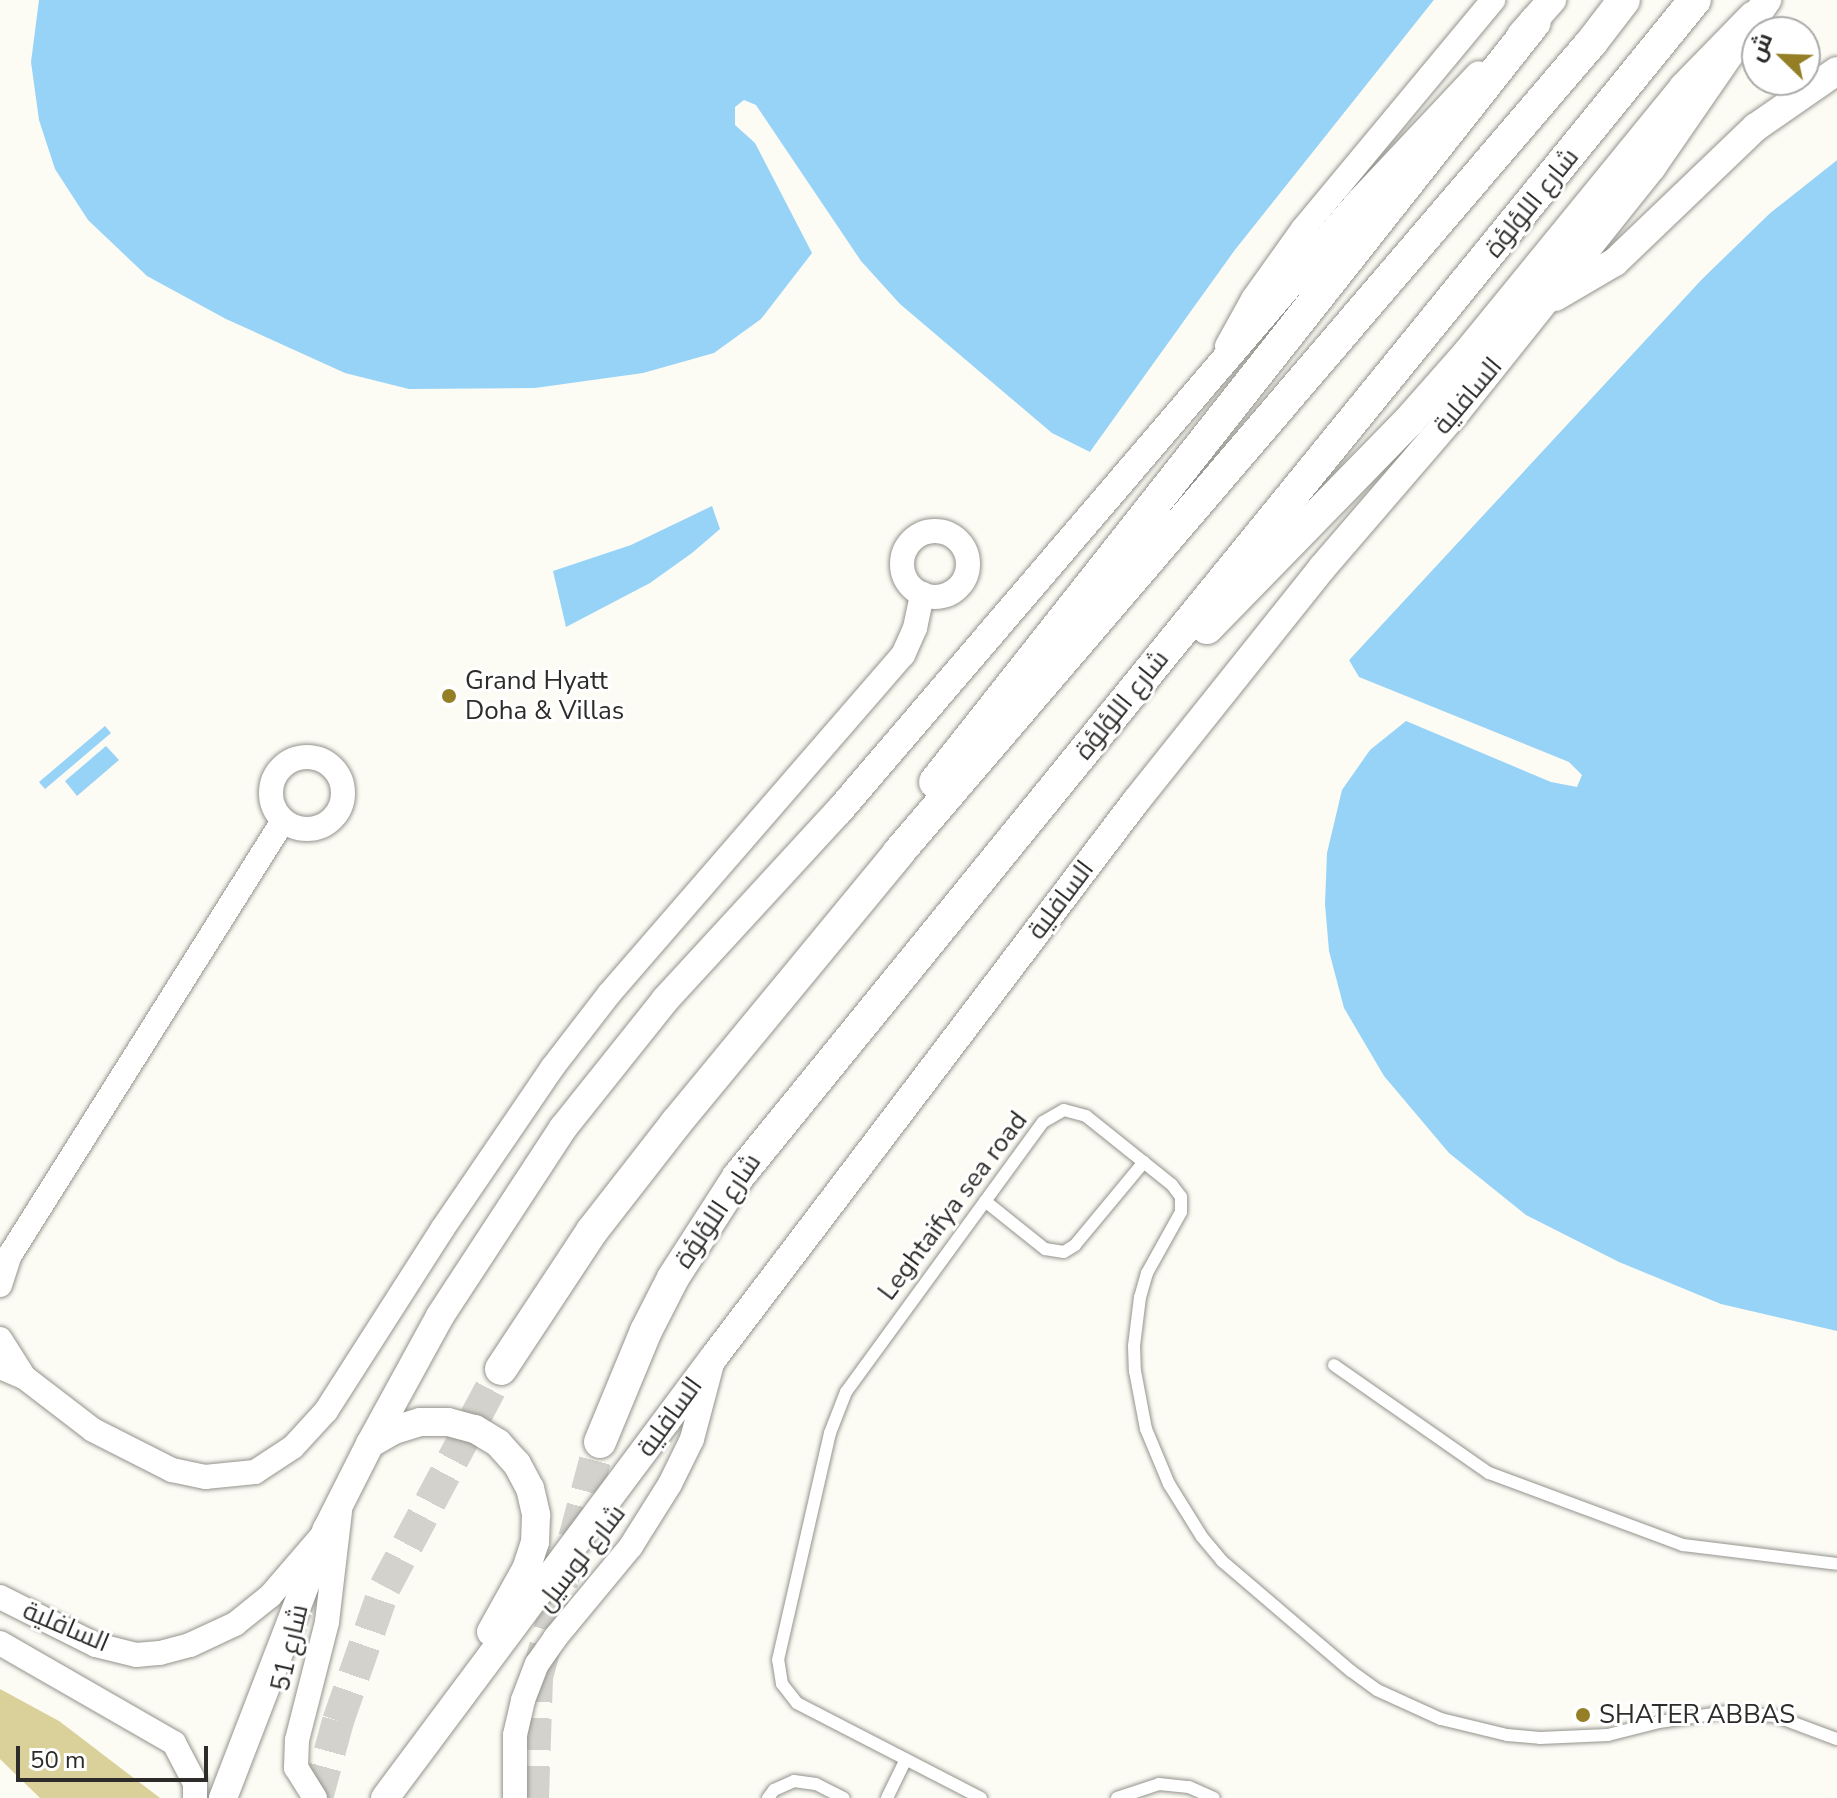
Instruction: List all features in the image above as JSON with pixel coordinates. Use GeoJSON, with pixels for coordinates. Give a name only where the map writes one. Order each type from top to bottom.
{"type":"FeatureCollection","features":[{"type":"Feature","properties":{"kind":"main road"},"geometry":{"type":"LineString","coordinates":[[501,1369],[602,1219],[899,852],[1458,200],[1624,0]]}},
{"type":"Feature","properties":{"kind":"main road","name":"شارع اللؤلؤة"},"geometry":{"type":"LineString","coordinates":[[600,1442],[646,1331],[673,1278],[738,1177],[1695,0]]}},
{"type":"Feature","properties":{"kind":"main road"},"geometry":{"type":"LineString","coordinates":[[1052,793],[1409,421],[1469,353],[1685,88],[1760,8]]}},
{"type":"Feature","properties":{"kind":"main road"},"geometry":{"type":"LineString","coordinates":[[899,852],[924,799],[957,752],[1544,11]]}},
{"type":"Feature","properties":{"kind":"street"},"geometry":{"type":"LineString","coordinates":[[1213,375],[1253,299],[1286,252],[1493,0]]}},
{"type":"Feature","properties":{"kind":"street","name":"السافلية"},"geometry":{"type":"LineString","coordinates":[[385,1798],[714,1357],[1136,801],[1322,568],[1547,300],[1652,167],[1760,8]]}},
{"type":"Feature","properties":{"kind":"street","name":"السافلية"},"geometry":{"type":"LineString","coordinates":[[223,1798],[334,1517],[370,1444],[403,1379],[479,1254],[563,1128],[610,1066],[716,942],[839,811],[1430,123],[1544,11]]}},
{"type":"Feature","properties":{"kind":"street"},"geometry":{"type":"LineString","coordinates":[[1547,300],[1571,290],[1615,262],[1756,127],[1837,71]]}},
{"type":"Feature","properties":{"kind":"street"},"geometry":{"type":"LineString","coordinates":[[0,1367],[24,1377],[93,1430],[172,1470],[205,1477],[255,1472],[293,1447],[326,1411],[443,1228],[552,1068],[609,994],[903,655],[915,628],[922,594]]}},
{"type":"Feature","properties":{"kind":"street"},"geometry":{"type":"LineString","coordinates":[[0,1285],[5,1257],[283,821]]}},
{"type":"Feature","properties":{"kind":"street"},"geometry":{"type":"LineString","coordinates":[[0,1339],[24,1377]]}},
{"type":"Feature","properties":{"kind":"street","name":"شارع لوسيل"},"geometry":{"type":"LineString","coordinates":[[515,1798],[515,1735],[523,1700],[537,1664],[631,1546],[670,1484],[692,1439],[714,1357]]}},
{"type":"Feature","properties":{"kind":"street"},"geometry":{"type":"LineString","coordinates":[[370,1444],[394,1430],[420,1422],[448,1422],[475,1429],[498,1443],[517,1464],[530,1488],[536,1515],[535,1542],[526,1569],[444,1717]]}},
{"type":"Feature","properties":{"kind":"street","name":"السافلية"},"geometry":{"type":"LineString","coordinates":[[0,1597],[96,1645],[136,1655],[160,1653],[190,1645],[235,1624],[270,1596],[334,1517]]}},
{"type":"Feature","properties":{"kind":"street","name":"شارع 51"},"geometry":{"type":"LineString","coordinates":[[315,1798],[296,1768],[297,1740],[327,1622],[334,1517]]}},
{"type":"Feature","properties":{"kind":"street","name":"السافلية"},"geometry":{"type":"LineString","coordinates":[[0,1643],[174,1743],[195,1783],[195,1798]]}},
{"type":"Feature","properties":{"kind":"lane","name":"Leghtaifya sea road"},"geometry":{"type":"LineString","coordinates":[[981,1798],[797,1703],[782,1684],[778,1660],[837,1412],[869,1355],[1043,1122],[1055,1111],[1079,1112],[1177,1190],[1182,1204],[1147,1273],[1140,1297],[1134,1346],[1139,1400],[1156,1457],[1184,1511],[1202,1537],[1245,1584],[1377,1690],[1441,1719],[1473,1728],[1540,1738],[1575,1738],[1727,1712],[1775,1716],[1837,1739]]}},
{"type":"Feature","properties":{"kind":"lane"},"geometry":{"type":"LineString","coordinates":[[985,1201],[1045,1249],[1064,1252],[1075,1245],[1144,1162]]}},
{"type":"Feature","properties":{"kind":"lane"},"geometry":{"type":"LineString","coordinates":[[1334,1365],[1489,1473],[1683,1545],[1837,1564]]}},
{"type":"Feature","properties":{"kind":"lane"},"geometry":{"type":"LineString","coordinates":[[887,1798],[906,1759]]}},
{"type":"Feature","properties":{"kind":"lane"},"geometry":{"type":"LineString","coordinates":[[768,1798],[774,1790],[794,1781],[816,1784],[844,1798]]}},
{"type":"Feature","properties":{"kind":"lane"},"geometry":{"type":"LineString","coordinates":[[1117,1798],[1159,1784],[1189,1787],[1214,1798]]}},
{"type":"Feature","properties":{"kind":"shaded area"},"geometry":{"type":"Polygon","coordinates":[[[0,1689],[59,1721],[160,1798],[40,1798],[0,1759],[0,1689]]]}},
{"type":"Feature","properties":{"kind":"water"},"geometry":{"type":"Polygon","coordinates":[[[39,0],[1434,0],[1235,250],[1090,452],[1052,433],[900,304],[861,261],[756,105],[744,100],[735,107],[735,125],[755,143],[812,253],[761,319],[714,353],[643,373],[535,388],[409,389],[345,373],[226,319],[147,276],[88,220],[55,169],[39,120],[31,62],[39,0]]]}},
{"type":"Feature","properties":{"kind":"water"},"geometry":{"type":"Polygon","coordinates":[[[1837,160],[1837,1331],[1721,1304],[1619,1262],[1526,1215],[1449,1153],[1384,1076],[1344,1008],[1329,951],[1325,904],[1327,853],[1342,790],[1370,750],[1406,721],[1551,782],[1577,787],[1582,775],[1569,762],[1359,677],[1349,660],[1702,279],[1770,213],[1837,160]]]}},
{"type":"Feature","properties":{"kind":"water"},"geometry":{"type":"Polygon","coordinates":[[[712,506],[720,529],[692,553],[650,583],[566,627],[553,571],[631,545],[712,506]]]}},
{"type":"Feature","properties":{"kind":"water"},"geometry":{"type":"Polygon","coordinates":[[[105,726],[111,733],[45,789],[39,782],[105,726]]]}},
{"type":"Feature","properties":{"kind":"water"},"geometry":{"type":"Polygon","coordinates":[[[106,746],[119,760],[77,796],[65,781],[106,746]]]}},
{"type":"Feature","properties":{"kind":"pier"},"geometry":{"type":"Polygon","coordinates":[[[1434,0],[1437,2],[1238,252],[1093,455],[1090,452],[1235,250],[1434,0]]]}},
{"type":"Feature","properties":{"kind":"pier"},"geometry":{"type":"Polygon","coordinates":[[[1837,156],[1837,160],[1770,213],[1702,279],[1349,660],[1346,658],[1699,276],[1767,210],[1837,156]]]}},
{"type":"Feature","properties":{"kind":"tunnel"},"geometry":{"type":"LineString","coordinates":[[317,1798],[338,1721],[385,1587],[501,1369]]}},
{"type":"Feature","properties":{"kind":"tunnel"},"geometry":{"type":"LineString","coordinates":[[533,1798],[537,1677],[600,1442]]}},
{"type":"Feature","properties":{"kind":"place","name":"Grand Hyatt Doha & Villas"},"geometry":{"type":"Point","coordinates":[449,696]}},
{"type":"Feature","properties":{"kind":"place","name":"SHATER ABBAS"},"geometry":{"type":"Point","coordinates":[1583,1715]}}]}
